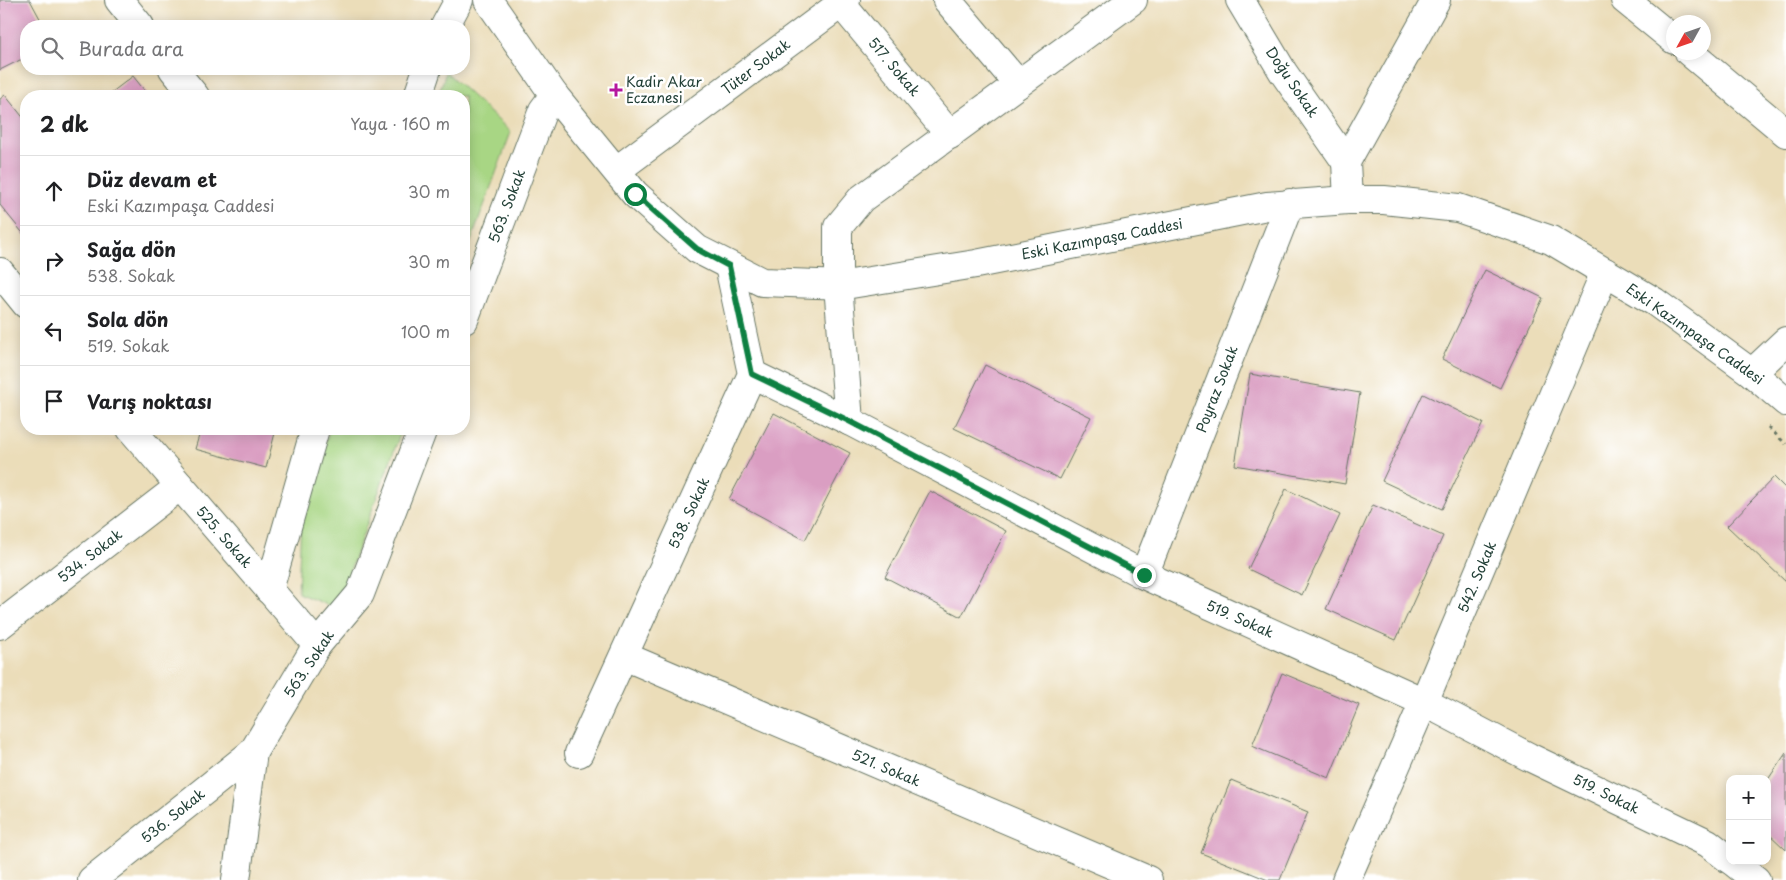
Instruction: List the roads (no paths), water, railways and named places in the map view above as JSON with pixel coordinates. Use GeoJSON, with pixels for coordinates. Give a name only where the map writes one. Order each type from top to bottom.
{"type":"FeatureCollection","features":[{"type":"Feature","properties":{"kind":"street"},"geometry":{"type":"LineString","coordinates":[[119,0],[135,20]]}},
{"type":"Feature","properties":{"kind":"street"},"geometry":{"type":"LineString","coordinates":[[448,20],[459,0]]}},
{"type":"Feature","properties":{"kind":"street","name":"Eski Kazımpaşa Caddesi"},"geometry":{"type":"LineString","coordinates":[[488,0],[554,95],[635,194],[697,249],[762,282],[845,285],[976,264],[1290,203],[1384,200],[1458,208],[1551,240],[1655,302],[1752,373],[1786,402]]}},
{"type":"Feature","properties":{"kind":"street"},"geometry":{"type":"LineString","coordinates":[[947,0],[1018,84]]}},
{"type":"Feature","properties":{"kind":"street"},"geometry":{"type":"LineString","coordinates":[[849,421],[838,285],[838,227],[861,199],[1133,0]]}},
{"type":"Feature","properties":{"kind":"street","name":"Doğu Sokak"},"geometry":{"type":"LineString","coordinates":[[1240,0],[1283,72],[1346,162]]}},
{"type":"Feature","properties":{"kind":"street"},"geometry":{"type":"LineString","coordinates":[[1348,200],[1346,162],[1436,0]]}},
{"type":"Feature","properties":{"kind":"street"},"geometry":{"type":"LineString","coordinates":[[1625,0],[1666,33]]}},
{"type":"Feature","properties":{"kind":"street","name":"517. Sokak"},"geometry":{"type":"LineString","coordinates":[[842,1],[950,134]]}},
{"type":"Feature","properties":{"kind":"street","name":"Tüter Sokak"},"geometry":{"type":"LineString","coordinates":[[617,170],[842,1]]}},
{"type":"Feature","properties":{"kind":"street"},"geometry":{"type":"LineString","coordinates":[[1699,60],[1786,133]]}},
{"type":"Feature","properties":{"kind":"street"},"geometry":{"type":"LineString","coordinates":[[179,75],[190,90]]}},
{"type":"Feature","properties":{"kind":"street"},"geometry":{"type":"LineString","coordinates":[[420,90],[425,75]]}},
{"type":"Feature","properties":{"kind":"street","name":"563. Sokak"},"geometry":{"type":"LineString","coordinates":[[470,304],[543,110],[554,95]]}},
{"type":"Feature","properties":{"kind":"street","name":"Poyraz Sokak"},"geometry":{"type":"LineString","coordinates":[[1144,575],[1290,203]]}},
{"type":"Feature","properties":{"kind":"street"},"geometry":{"type":"LineString","coordinates":[[729,266],[752,374]]}},
{"type":"Feature","properties":{"kind":"street"},"geometry":{"type":"LineString","coordinates":[[0,272],[20,297]]}},
{"type":"Feature","properties":{"kind":"street","name":"542. Sokak"},"geometry":{"type":"LineString","coordinates":[[1346,880],[1424,702],[1605,272]]}},
{"type":"Feature","properties":{"kind":"street"},"geometry":{"type":"LineString","coordinates":[[1752,373],[1786,341]]}},
{"type":"Feature","properties":{"kind":"street","name":"519. Sokak"},"geometry":{"type":"LineString","coordinates":[[752,374],[849,421],[1144,575],[1424,702],[1529,757],[1708,844],[1726,857]]}},
{"type":"Feature","properties":{"kind":"street","name":"538. Sokak"},"geometry":{"type":"LineString","coordinates":[[579,753],[752,374]]}},
{"type":"Feature","properties":{"kind":"street","name":"525. Sokak"},"geometry":{"type":"LineString","coordinates":[[136,435],[317,645]]}},
{"type":"Feature","properties":{"kind":"street"},"geometry":{"type":"LineString","coordinates":[[269,590],[313,435]]}},
{"type":"Feature","properties":{"kind":"street","name":"563. Sokak"},"geometry":{"type":"LineString","coordinates":[[236,880],[253,752],[317,645],[360,594],[421,435]]}},
{"type":"Feature","properties":{"kind":"street","name":"534. Sokak"},"geometry":{"type":"LineString","coordinates":[[0,625],[180,486]]}},
{"type":"Feature","properties":{"kind":"street","name":"521. Sokak"},"geometry":{"type":"LineString","coordinates":[[624,656],[1148,880]]}},
{"type":"Feature","properties":{"kind":"street","name":"536. Sokak"},"geometry":{"type":"LineString","coordinates":[[92,880],[253,752]]}},
{"type":"Feature","properties":{"kind":"street","name":"519. Sokak"},"geometry":{"type":"LineString","coordinates":[[1737,865],[1756,880]]}},
{"type":"Feature","properties":{"kind":"place","name":"Kadir Akar Eczanesi"},"geometry":{"type":"Point","coordinates":[616,90]}}]}
